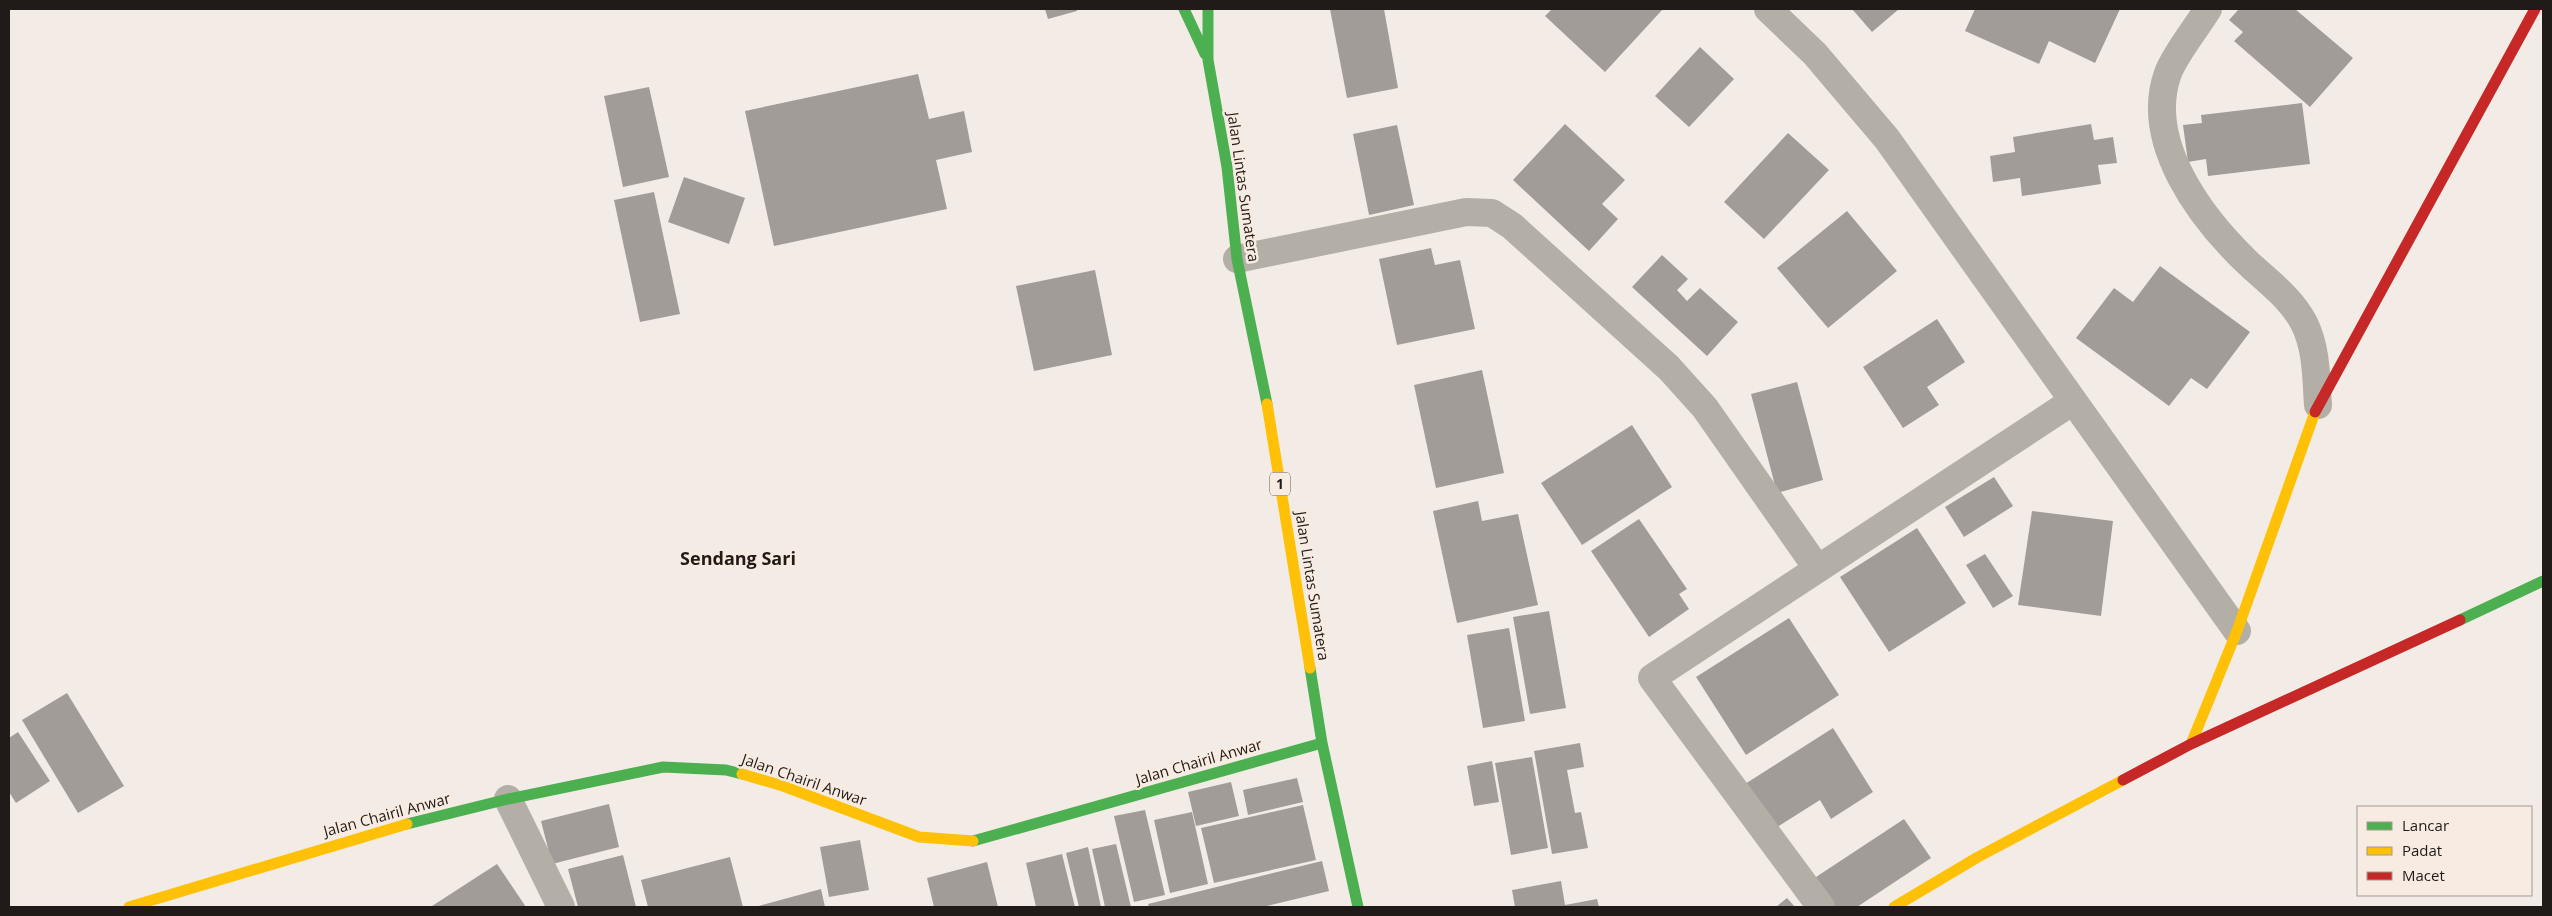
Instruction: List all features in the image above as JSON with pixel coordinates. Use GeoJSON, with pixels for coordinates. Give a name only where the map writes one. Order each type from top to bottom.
{"type":"FeatureCollection","features":[{"type":"Feature","properties":{"kind":"main road","name":"Jalan Lintas Sumatera"},"geometry":{"type":"LineString","coordinates":[[1184,9],[1208,60]]}},
{"type":"Feature","properties":{"kind":"main road","name":"Jalan Lintas Sumatera"},"geometry":{"type":"LineString","coordinates":[[1208,9],[1208,60],[1228,167],[1237,259],[1263,377],[1322,743],[1358,907]]}},
{"type":"Feature","properties":{"kind":"main road"},"geometry":{"type":"LineString","coordinates":[[2191,744],[2237,631],[2318,405],[2534,9]]}},
{"type":"Feature","properties":{"kind":"main road"},"geometry":{"type":"LineString","coordinates":[[1894,907],[1978,857],[2191,744],[2543,581]]}},
{"type":"Feature","properties":{"kind":"main road","name":"Jalan Chairil Anwar"},"geometry":{"type":"LineString","coordinates":[[128,907],[375,832],[508,799],[662,767],[726,770],[783,786],[919,837],[977,841],[1322,743]]}},
{"type":"Feature","properties":{"kind":"street"},"geometry":{"type":"LineString","coordinates":[[1768,9],[1815,54],[1887,140],[2237,631]]}},
{"type":"Feature","properties":{"kind":"street"},"geometry":{"type":"LineString","coordinates":[[2208,9],[2168,73],[2162,106],[2165,143],[2179,174],[2214,226],[2247,262],[2285,296],[2304,324],[2315,353],[2318,405]]}},
{"type":"Feature","properties":{"kind":"street"},"geometry":{"type":"LineString","coordinates":[[1237,259],[1466,212],[1492,213],[1512,226],[1675,375],[1722,432],[1817,568]]}},
{"type":"Feature","properties":{"kind":"street"},"geometry":{"type":"LineString","coordinates":[[1822,907],[1652,678],[2073,401]]}},
{"type":"Feature","properties":{"kind":"street"},"geometry":{"type":"LineString","coordinates":[[508,799],[561,907]]}},
{"type":"Feature","properties":{"kind":"building"},"geometry":{"type":"Polygon","coordinates":[[[1045,9],[1077,9],[1077,11],[1048,19],[1045,9]]]}},
{"type":"Feature","properties":{"kind":"building"},"geometry":{"type":"Polygon","coordinates":[[[1330,9],[1384,9],[1398,88],[1347,98],[1330,9]]]}},
{"type":"Feature","properties":{"kind":"building"},"geometry":{"type":"Polygon","coordinates":[[[1552,9],[1663,9],[1605,72],[1545,16],[1552,9]]]}},
{"type":"Feature","properties":{"kind":"building"},"geometry":{"type":"Polygon","coordinates":[[[1852,9],[1899,9],[1872,32],[1852,9]]]}},
{"type":"Feature","properties":{"kind":"building"},"geometry":{"type":"Polygon","coordinates":[[[1975,9],[2120,9],[2095,63],[2049,41],[2039,64],[1965,31],[1975,9]]]}},
{"type":"Feature","properties":{"kind":"building"},"geometry":{"type":"Polygon","coordinates":[[[2239,9],[2295,9],[2353,58],[2310,107],[2234,41],[2243,32],[2229,20],[2239,9]]]}},
{"type":"Feature","properties":{"kind":"building"},"geometry":{"type":"Polygon","coordinates":[[[1700,47],[1734,79],[1689,127],[1655,96],[1700,47]]]}},
{"type":"Feature","properties":{"kind":"building"},"geometry":{"type":"Polygon","coordinates":[[[918,74],[929,119],[964,111],[972,152],[936,160],[947,209],[774,246],[745,111],[918,74]]]}},
{"type":"Feature","properties":{"kind":"building"},"geometry":{"type":"Polygon","coordinates":[[[649,87],[669,177],[623,187],[604,96],[649,87]]]}},
{"type":"Feature","properties":{"kind":"building"},"geometry":{"type":"Polygon","coordinates":[[[2302,103],[2310,164],[2208,176],[2206,159],[2188,162],[2183,125],[2202,123],[2201,115],[2302,103]]]}},
{"type":"Feature","properties":{"kind":"building"},"geometry":{"type":"Polygon","coordinates":[[[1565,124],[1625,180],[1602,204],[1618,219],[1589,251],[1513,180],[1565,124]]]}},
{"type":"Feature","properties":{"kind":"building"},"geometry":{"type":"Polygon","coordinates":[[[2091,124],[2094,140],[2113,137],[2117,163],[2098,165],[2101,184],[2022,196],[2020,178],[1993,182],[1990,156],[2015,152],[2013,137],[2091,124]]]}},
{"type":"Feature","properties":{"kind":"building"},"geometry":{"type":"Polygon","coordinates":[[[1397,125],[1414,205],[1369,215],[1353,134],[1397,125]]]}},
{"type":"Feature","properties":{"kind":"building"},"geometry":{"type":"Polygon","coordinates":[[[1788,133],[1829,170],[1764,239],[1724,202],[1788,133]]]}},
{"type":"Feature","properties":{"kind":"building"},"geometry":{"type":"Polygon","coordinates":[[[684,177],[745,198],[729,244],[668,222],[684,177]]]}},
{"type":"Feature","properties":{"kind":"building"},"geometry":{"type":"Polygon","coordinates":[[[654,192],[680,314],[640,322],[614,200],[654,192]]]}},
{"type":"Feature","properties":{"kind":"building"},"geometry":{"type":"Polygon","coordinates":[[[1847,211],[1897,271],[1828,328],[1777,268],[1847,211]]]}},
{"type":"Feature","properties":{"kind":"building"},"geometry":{"type":"Polygon","coordinates":[[[1431,248],[1435,265],[1460,260],[1475,329],[1397,345],[1379,259],[1431,248]]]}},
{"type":"Feature","properties":{"kind":"building"},"geometry":{"type":"Polygon","coordinates":[[[1662,255],[1688,279],[1677,290],[1687,301],[1700,288],[1738,322],[1707,356],[1632,287],[1662,255]]]}},
{"type":"Feature","properties":{"kind":"building"},"geometry":{"type":"Polygon","coordinates":[[[2160,266],[2250,332],[2207,389],[2191,378],[2169,406],[2076,338],[2114,288],[2133,302],[2160,266]]]}},
{"type":"Feature","properties":{"kind":"building"},"geometry":{"type":"Polygon","coordinates":[[[1095,270],[1112,355],[1034,371],[1016,286],[1095,270]]]}},
{"type":"Feature","properties":{"kind":"building"},"geometry":{"type":"Polygon","coordinates":[[[1937,319],[1965,362],[1927,387],[1939,405],[1903,428],[1863,367],[1937,319]]]}},
{"type":"Feature","properties":{"kind":"building"},"geometry":{"type":"Polygon","coordinates":[[[1482,370],[1504,473],[1436,488],[1414,385],[1482,370]]]}},
{"type":"Feature","properties":{"kind":"building"},"geometry":{"type":"Polygon","coordinates":[[[1797,382],[1823,480],[1777,493],[1751,394],[1797,382]]]}},
{"type":"Feature","properties":{"kind":"building"},"geometry":{"type":"Polygon","coordinates":[[[1632,425],[1672,487],[1582,545],[1541,483],[1632,425]]]}},
{"type":"Feature","properties":{"kind":"building"},"geometry":{"type":"Polygon","coordinates":[[[1994,477],[2013,506],[1964,537],[1945,507],[1994,477]]]}},
{"type":"Feature","properties":{"kind":"building"},"geometry":{"type":"Polygon","coordinates":[[[1478,501],[1482,521],[1518,514],[1538,605],[1457,623],[1433,511],[1478,501]]]}},
{"type":"Feature","properties":{"kind":"building"},"geometry":{"type":"Polygon","coordinates":[[[2032,511],[2113,521],[2101,616],[2018,605],[2032,511]]]}},
{"type":"Feature","properties":{"kind":"building"},"geometry":{"type":"Polygon","coordinates":[[[1639,519],[1687,589],[1679,594],[1689,609],[1649,637],[1591,551],[1639,519]]]}},
{"type":"Feature","properties":{"kind":"building"},"geometry":{"type":"Polygon","coordinates":[[[1917,528],[1966,603],[1889,652],[1840,577],[1917,528]]]}},
{"type":"Feature","properties":{"kind":"building"},"geometry":{"type":"Polygon","coordinates":[[[1985,554],[2013,596],[1993,608],[1966,565],[1985,554]]]}},
{"type":"Feature","properties":{"kind":"building"},"geometry":{"type":"Polygon","coordinates":[[[1549,611],[1566,708],[1530,714],[1513,617],[1549,611]]]}},
{"type":"Feature","properties":{"kind":"building"},"geometry":{"type":"Polygon","coordinates":[[[1789,618],[1839,695],[1746,755],[1696,677],[1789,618]]]}},
{"type":"Feature","properties":{"kind":"building"},"geometry":{"type":"Polygon","coordinates":[[[1509,628],[1525,721],[1483,728],[1467,635],[1509,628]]]}},
{"type":"Feature","properties":{"kind":"building"},"geometry":{"type":"Polygon","coordinates":[[[67,693],[124,786],[78,813],[22,720],[67,693]]]}},
{"type":"Feature","properties":{"kind":"building"},"geometry":{"type":"Polygon","coordinates":[[[1833,728],[1873,792],[1831,819],[1820,800],[1774,829],[1745,784],[1833,728]]]}},
{"type":"Feature","properties":{"kind":"building"},"geometry":{"type":"Polygon","coordinates":[[[18,732],[50,781],[16,803],[9,792],[9,738],[18,732]]]}},
{"type":"Feature","properties":{"kind":"building"},"geometry":{"type":"Polygon","coordinates":[[[1580,743],[1584,767],[1567,770],[1575,813],[1581,812],[1588,848],[1552,854],[1534,751],[1580,743]]]}},
{"type":"Feature","properties":{"kind":"building"},"geometry":{"type":"Polygon","coordinates":[[[1532,757],[1548,848],[1511,855],[1495,763],[1532,757]]]}},
{"type":"Feature","properties":{"kind":"building"},"geometry":{"type":"Polygon","coordinates":[[[1492,761],[1499,802],[1474,806],[1467,766],[1492,761]]]}},
{"type":"Feature","properties":{"kind":"building"},"geometry":{"type":"Polygon","coordinates":[[[1297,778],[1303,802],[1248,815],[1243,790],[1297,778]]]}},
{"type":"Feature","properties":{"kind":"building"},"geometry":{"type":"Polygon","coordinates":[[[1231,782],[1239,816],[1196,826],[1188,792],[1231,782]]]}},
{"type":"Feature","properties":{"kind":"building"},"geometry":{"type":"Polygon","coordinates":[[[609,804],[619,847],[552,864],[541,821],[609,804]]]}},
{"type":"Feature","properties":{"kind":"building"},"geometry":{"type":"Polygon","coordinates":[[[1303,805],[1316,860],[1214,883],[1201,828],[1303,805]]]}},
{"type":"Feature","properties":{"kind":"building"},"geometry":{"type":"Polygon","coordinates":[[[1145,810],[1165,895],[1134,902],[1114,816],[1145,810]]]}},
{"type":"Feature","properties":{"kind":"building"},"geometry":{"type":"Polygon","coordinates":[[[1192,812],[1208,884],[1170,893],[1154,820],[1192,812]]]}},
{"type":"Feature","properties":{"kind":"building"},"geometry":{"type":"Polygon","coordinates":[[[1904,819],[1931,858],[1857,907],[1832,907],[1813,879],[1904,819]]]}},
{"type":"Feature","properties":{"kind":"building"},"geometry":{"type":"Polygon","coordinates":[[[860,840],[869,890],[829,897],[820,847],[860,840]]]}},
{"type":"Feature","properties":{"kind":"building"},"geometry":{"type":"Polygon","coordinates":[[[1116,844],[1131,907],[1105,907],[1092,849],[1116,844]]]}},
{"type":"Feature","properties":{"kind":"building"},"geometry":{"type":"Polygon","coordinates":[[[1088,847],[1101,907],[1079,907],[1066,853],[1088,847]]]}},
{"type":"Feature","properties":{"kind":"building"},"geometry":{"type":"Polygon","coordinates":[[[1062,854],[1075,907],[1036,907],[1026,863],[1062,854]]]}},
{"type":"Feature","properties":{"kind":"building"},"geometry":{"type":"Polygon","coordinates":[[[623,855],[636,907],[578,907],[568,869],[623,855]]]}},
{"type":"Feature","properties":{"kind":"building"},"geometry":{"type":"Polygon","coordinates":[[[730,857],[743,907],[648,907],[641,880],[730,857]]]}},
{"type":"Feature","properties":{"kind":"building"},"geometry":{"type":"Polygon","coordinates":[[[1322,861],[1329,891],[1263,907],[1149,907],[1148,904],[1322,861]]]}},
{"type":"Feature","properties":{"kind":"building"},"geometry":{"type":"Polygon","coordinates":[[[987,862],[998,907],[934,907],[927,878],[987,862]]]}},
{"type":"Feature","properties":{"kind":"building"},"geometry":{"type":"Polygon","coordinates":[[[497,864],[526,907],[432,906],[497,864]]]}},
{"type":"Feature","properties":{"kind":"building"},"geometry":{"type":"Polygon","coordinates":[[[1561,881],[1565,905],[1597,899],[1599,907],[1515,907],[1512,890],[1561,881]]]}},
{"type":"Feature","properties":{"kind":"building"},"geometry":{"type":"Polygon","coordinates":[[[821,889],[825,907],[755,907],[821,889]]]}},
{"type":"Feature","properties":{"kind":"building"},"geometry":{"type":"Polygon","coordinates":[[[1787,898],[1795,907],[1776,907],[1787,898]]]}},
{"type":"Feature","properties":{"kind":"traffic: fast"},"geometry":{"type":"LineString","coordinates":[[1184,9],[1205,54]]}},
{"type":"Feature","properties":{"kind":"traffic: fast"},"geometry":{"type":"LineString","coordinates":[[1208,9],[1208,60],[1227,167],[1237,259],[1267,404]]}},
{"type":"Feature","properties":{"kind":"traffic: fast"},"geometry":{"type":"LineString","coordinates":[[2460,620],[2543,581]]}},
{"type":"Feature","properties":{"kind":"traffic: fast"},"geometry":{"type":"LineString","coordinates":[[1310,668],[1322,743],[1358,907]]}},
{"type":"Feature","properties":{"kind":"traffic: fast"},"geometry":{"type":"LineString","coordinates":[[973,841],[1322,743]]}},
{"type":"Feature","properties":{"kind":"traffic: fast"},"geometry":{"type":"LineString","coordinates":[[407,824],[508,799],[663,767],[726,770],[742,774]]}},
{"type":"Feature","properties":{"kind":"traffic: slow"},"geometry":{"type":"LineString","coordinates":[[1267,404],[1310,668]]}},
{"type":"Feature","properties":{"kind":"traffic: slow"},"geometry":{"type":"LineString","coordinates":[[2191,744],[2237,631],[2315,412]]}},
{"type":"Feature","properties":{"kind":"traffic: slow"},"geometry":{"type":"LineString","coordinates":[[742,774],[783,786],[919,837],[973,841]]}},
{"type":"Feature","properties":{"kind":"traffic: slow"},"geometry":{"type":"LineString","coordinates":[[1894,907],[1978,857],[2123,780]]}},
{"type":"Feature","properties":{"kind":"traffic: slow"},"geometry":{"type":"LineString","coordinates":[[129,907],[407,824]]}},
{"type":"Feature","properties":{"kind":"traffic: jam"},"geometry":{"type":"LineString","coordinates":[[2315,412],[2535,9]]}},
{"type":"Feature","properties":{"kind":"traffic: jam"},"geometry":{"type":"LineString","coordinates":[[2123,780],[2191,744],[2460,620]]}},
{"type":"Feature","properties":{"kind":"district","name":"Sendang Sari"},"geometry":{"type":"Point","coordinates":[738,559]}}]}
